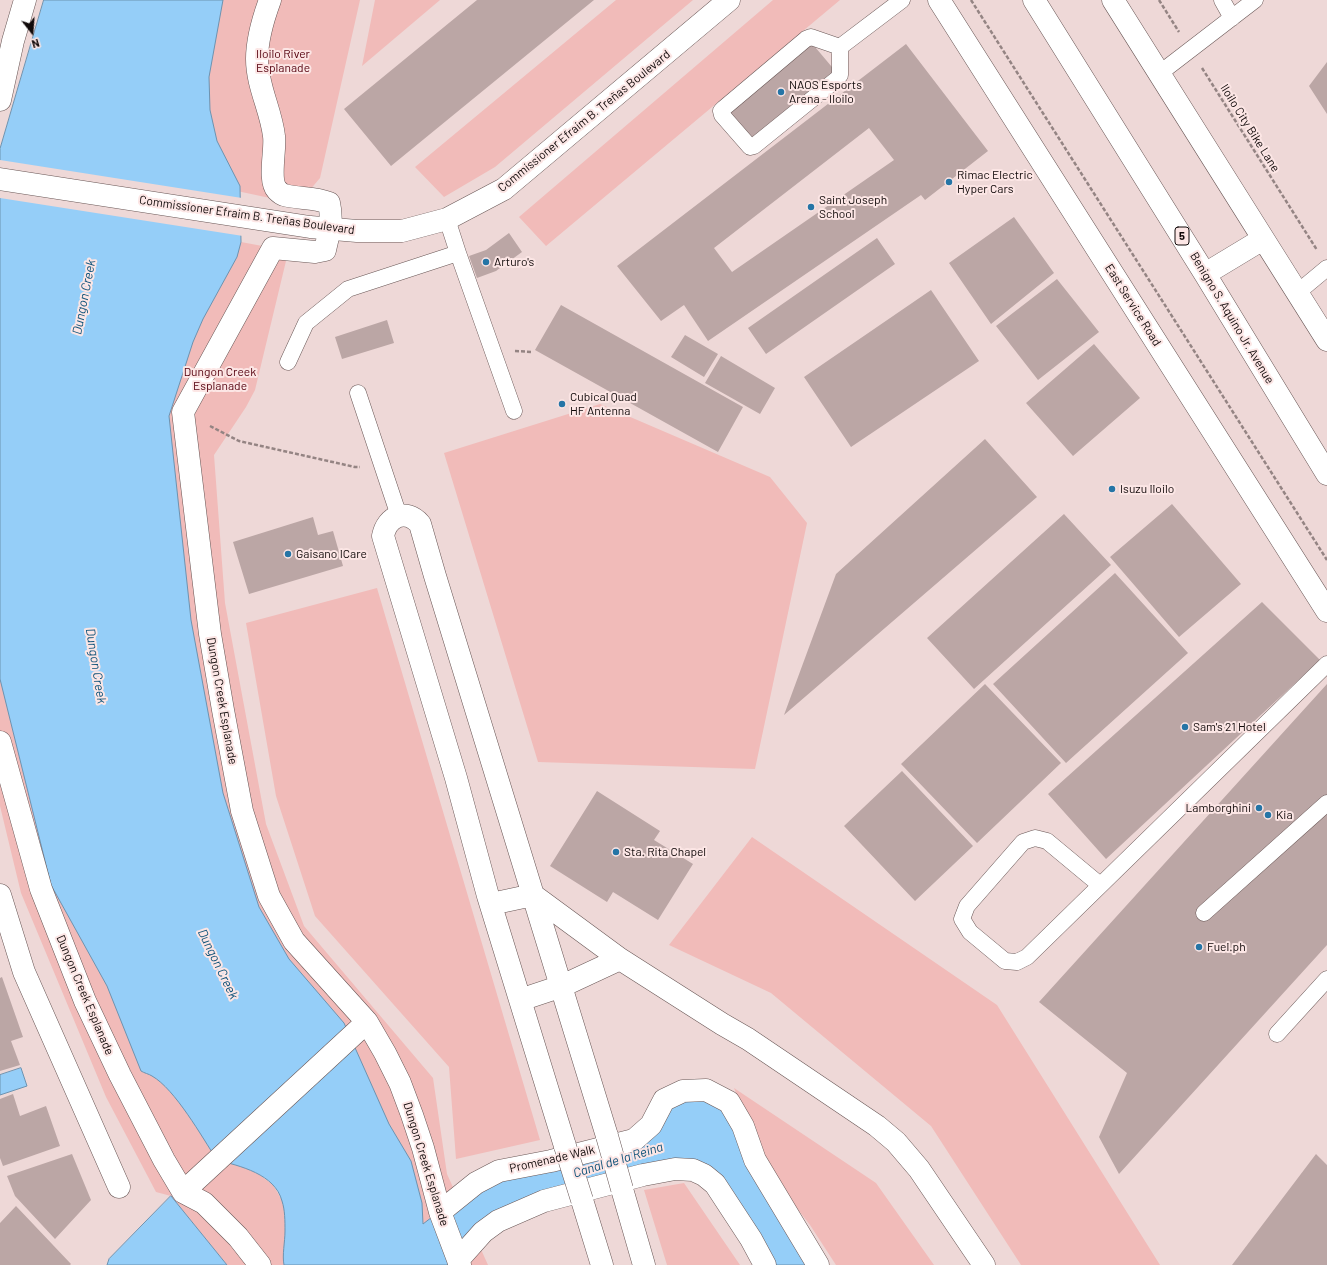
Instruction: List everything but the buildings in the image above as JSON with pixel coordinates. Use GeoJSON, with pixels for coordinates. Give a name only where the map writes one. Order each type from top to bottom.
{"type":"FeatureCollection","features":[{"type":"Feature","properties":{"kind":"main road"},"geometry":{"type":"LineString","coordinates":[[0,100],[13,41],[25,0]]}},
{"type":"Feature","properties":{"kind":"main road"},"geometry":{"type":"LineString","coordinates":[[184,412],[272,248],[315,252],[325,250],[320,228],[332,214],[329,203],[319,199],[282,195],[275,188],[273,178],[274,136],[269,109],[261,88],[257,59],[260,28],[270,0]]}},
{"type":"Feature","properties":{"kind":"main road","name":"Commissioner Efraim B. Treñas Boulevard"},"geometry":{"type":"LineString","coordinates":[[0,179],[320,228],[357,231],[402,231],[447,219],[504,189],[729,0]]}},
{"type":"Feature","properties":{"kind":"main road","name":"East Service Road"},"geometry":{"type":"LineString","coordinates":[[939,0],[1327,611]]}},
{"type":"Feature","properties":{"kind":"main road","name":"Benigno S. Aquino Jr. Avenue"},"geometry":{"type":"LineString","coordinates":[[1034,0],[1205,274],[1327,474]]}},
{"type":"Feature","properties":{"kind":"main road"},"geometry":{"type":"LineString","coordinates":[[1113,0],[1327,340]]}},
{"type":"Feature","properties":{"kind":"main road"},"geometry":{"type":"LineString","coordinates":[[1205,274],[1263,239]]}},
{"type":"Feature","properties":{"kind":"main road","name":"Dungon Creek Esplanade"},"geometry":{"type":"LineString","coordinates":[[184,412],[210,634],[242,811],[269,896],[294,941],[367,1022],[385,1053],[403,1090],[462,1258]]}},
{"type":"Feature","properties":{"kind":"main road"},"geometry":{"type":"LineString","coordinates":[[602,1265],[491,904],[456,778],[383,536],[384,528],[389,522],[398,516],[410,516],[416,519],[420,524],[562,986],[644,1265]]}},
{"type":"Feature","properties":{"kind":"main road","name":"Dungon Creek Esplanade"},"geometry":{"type":"LineString","coordinates":[[0,742],[41,889],[83,994],[120,1075],[164,1160],[183,1192]]}},
{"type":"Feature","properties":{"kind":"main road"},"geometry":{"type":"LineString","coordinates":[[0,895],[24,972],[119,1187]]}},
{"type":"Feature","properties":{"kind":"main road"},"geometry":{"type":"LineString","coordinates":[[491,904],[534,895],[620,959],[748,1039],[882,1130],[896,1142],[919,1169],[984,1265]]}},
{"type":"Feature","properties":{"kind":"main road"},"geometry":{"type":"LineString","coordinates":[[520,1000],[562,986],[620,959]]}},
{"type":"Feature","properties":{"kind":"main road"},"geometry":{"type":"LineString","coordinates":[[260,1265],[238,1237],[204,1203],[183,1192],[367,1022]]}},
{"type":"Feature","properties":{"kind":"main road","name":"Promenade Walk"},"geometry":{"type":"LineString","coordinates":[[445,1208],[476,1183],[499,1171],[551,1161],[634,1140],[651,1125],[664,1100],[683,1091],[706,1090],[729,1102],[743,1126],[754,1160],[818,1265]]}},
{"type":"Feature","properties":{"kind":"main road"},"geometry":{"type":"LineString","coordinates":[[462,1258],[483,1232],[498,1221],[544,1201],[643,1175],[675,1169],[692,1170],[704,1175],[715,1184],[751,1239],[765,1265]]}},
{"type":"Feature","properties":{"kind":"lane"},"geometry":{"type":"LineString","coordinates":[[840,47],[902,0]]}},
{"type":"Feature","properties":{"kind":"lane"},"geometry":{"type":"LineString","coordinates":[[1222,0],[1232,18]]}},
{"type":"Feature","properties":{"kind":"lane"},"geometry":{"type":"LineString","coordinates":[[1160,73],[1255,0]]}},
{"type":"Feature","properties":{"kind":"lane"},"geometry":{"type":"LineString","coordinates":[[811,37],[840,47],[840,75],[837,79],[754,146],[750,147],[722,115],[721,111],[724,108],[806,39],[811,37]]}},
{"type":"Feature","properties":{"kind":"lane"},"geometry":{"type":"LineString","coordinates":[[447,219],[514,411]]}},
{"type":"Feature","properties":{"kind":"lane"},"geometry":{"type":"LineString","coordinates":[[288,362],[306,323],[348,288],[458,253]]}},
{"type":"Feature","properties":{"kind":"lane"},"geometry":{"type":"LineString","coordinates":[[1297,293],[1327,268]]}},
{"type":"Feature","properties":{"kind":"lane"},"geometry":{"type":"LineString","coordinates":[[358,392],[398,516]]}},
{"type":"Feature","properties":{"kind":"lane"},"geometry":{"type":"LineString","coordinates":[[1100,885],[1047,841],[1035,838],[1024,842],[1018,848],[967,906],[962,919],[970,932],[1005,961],[1017,962],[1027,957],[1327,664]]}},
{"type":"Feature","properties":{"kind":"lane"},"geometry":{"type":"LineString","coordinates":[[1204,914],[1327,803]]}},
{"type":"Feature","properties":{"kind":"lane"},"geometry":{"type":"LineString","coordinates":[[1277,1034],[1327,979]]}},
{"type":"Feature","properties":{"kind":"path"},"geometry":{"type":"LineString","coordinates":[[971,0],[1327,560]]}},
{"type":"Feature","properties":{"kind":"path","name":"Iloilo City Bike Lane"},"geometry":{"type":"LineString","coordinates":[[1159,0],[1318,252]]}},
{"type":"Feature","properties":{"kind":"path"},"geometry":{"type":"LineString","coordinates":[[511,351],[533,352]]}},
{"type":"Feature","properties":{"kind":"path"},"geometry":{"type":"LineString","coordinates":[[184,412],[240,441],[354,467],[383,468]]}},
{"type":"Feature","properties":{"kind":"green space","name":"Iloilo River Esplanade"},"geometry":{"type":"Polygon","coordinates":[[[189,0],[360,0],[320,178],[298,204],[176,178],[189,0]]]}},
{"type":"Feature","properties":{"kind":"green space"},"geometry":{"type":"Polygon","coordinates":[[[375,0],[440,0],[362,66],[375,0]]]}},
{"type":"Feature","properties":{"kind":"green space"},"geometry":{"type":"Polygon","coordinates":[[[616,0],[693,0],[495,167],[444,197],[415,167],[616,0]]]}},
{"type":"Feature","properties":{"kind":"green space"},"geometry":{"type":"Polygon","coordinates":[[[773,0],[840,0],[546,246],[519,217],[773,0]]]}},
{"type":"Feature","properties":{"kind":"green space","name":"Dungon Creek Esplanade"},"geometry":{"type":"Polygon","coordinates":[[[241,242],[273,248],[286,261],[255,390],[246,407],[214,455],[225,603],[266,824],[304,926],[433,1078],[447,1174],[488,1265],[448,1265],[230,901],[113,319],[241,242]]]}},
{"type":"Feature","properties":{"kind":"green space"},"geometry":{"type":"Polygon","coordinates":[[[600,404],[770,477],[807,523],[755,769],[538,762],[444,453],[600,404]]]}},
{"type":"Feature","properties":{"kind":"green space"},"geometry":{"type":"Polygon","coordinates":[[[0,540],[230,1163],[244,1167],[260,1175],[273,1185],[282,1200],[358,1265],[227,1265],[171,1196],[156,1192],[106,1097],[21,893],[0,806],[0,540]]]}},
{"type":"Feature","properties":{"kind":"green space"},"geometry":{"type":"Polygon","coordinates":[[[377,588],[540,1140],[456,1159],[449,1067],[315,916],[276,796],[246,623],[377,588]]]}},
{"type":"Feature","properties":{"kind":"green space"},"geometry":{"type":"Polygon","coordinates":[[[752,837],[997,1005],[1160,1265],[1021,1265],[931,1126],[771,993],[669,945],[752,837]]]}},
{"type":"Feature","properties":{"kind":"green space"},"geometry":{"type":"Polygon","coordinates":[[[734,1088],[876,1183],[934,1265],[836,1265],[810,1225],[767,1170],[734,1088]]]}},
{"type":"Feature","properties":{"kind":"green space"},"geometry":{"type":"Polygon","coordinates":[[[684,1183],[740,1265],[667,1265],[644,1190],[684,1183]]]}},
{"type":"Feature","properties":{"kind":"water"},"geometry":{"type":"Polygon","coordinates":[[[44,0],[223,0],[209,77],[210,110],[217,141],[240,186],[241,242],[237,257],[203,319],[193,342],[169,416],[191,620],[223,793],[259,907],[289,959],[344,1023],[389,1124],[411,1161],[422,1203],[423,1224],[476,1183],[634,1140],[683,1091],[729,1102],[817,1265],[765,1265],[704,1175],[544,1201],[454,1265],[284,1265],[285,1216],[283,1204],[278,1192],[272,1184],[256,1173],[246,1168],[217,1160],[188,1114],[170,1091],[161,1082],[141,1071],[107,986],[51,885],[0,679],[0,149],[44,0]]]}},
{"type":"Feature","properties":{"kind":"water"},"geometry":{"type":"Polygon","coordinates":[[[21,1068],[27,1086],[0,1095],[0,1075],[21,1068]]]}},
{"type":"Feature","properties":{"kind":"water"},"geometry":{"type":"Polygon","coordinates":[[[171,1196],[227,1265],[107,1265],[109,1259],[171,1196]]]}},
{"type":"Feature","properties":{"kind":"pier"},"geometry":{"type":"Polygon","coordinates":[[[0,160],[242,198],[243,236],[0,198],[0,160]]]}},
{"type":"Feature","properties":{"kind":"place","name":"NAOS Esports Arena - Iloilo"},"geometry":{"type":"Point","coordinates":[781,92]}},
{"type":"Feature","properties":{"kind":"place","name":"Rimac Electric Hyper Cars"},"geometry":{"type":"Point","coordinates":[949,182]}},
{"type":"Feature","properties":{"kind":"place","name":"Saint Joseph School"},"geometry":{"type":"Point","coordinates":[811,207]}},
{"type":"Feature","properties":{"kind":"place","name":"Arturo's"},"geometry":{"type":"Point","coordinates":[486,262]}},
{"type":"Feature","properties":{"kind":"place","name":"Cubical Quad HF Antenna"},"geometry":{"type":"Point","coordinates":[562,404]}},
{"type":"Feature","properties":{"kind":"place","name":"Isuzu Iloilo"},"geometry":{"type":"Point","coordinates":[1112,489]}},
{"type":"Feature","properties":{"kind":"place","name":"Gaisano ICare"},"geometry":{"type":"Point","coordinates":[288,554]}},
{"type":"Feature","properties":{"kind":"place","name":"Sam's 21 Hotel"},"geometry":{"type":"Point","coordinates":[1185,727]}},
{"type":"Feature","properties":{"kind":"place","name":"Lamborghini"},"geometry":{"type":"Point","coordinates":[1259,808]}},
{"type":"Feature","properties":{"kind":"place","name":"Kia"},"geometry":{"type":"Point","coordinates":[1268,815]}},
{"type":"Feature","properties":{"kind":"place","name":"Sta. Rita Chapel"},"geometry":{"type":"Point","coordinates":[616,852]}},
{"type":"Feature","properties":{"kind":"place","name":"Fuel.ph"},"geometry":{"type":"Point","coordinates":[1199,947]}},
{"type":"Feature","properties":{"kind":"water label","name":"Dungon Creek"},"geometry":{"type":"Point","coordinates":[84,297]}},
{"type":"Feature","properties":{"kind":"water label","name":"Dungon Creek"},"geometry":{"type":"Point","coordinates":[96,666]}},
{"type":"Feature","properties":{"kind":"water label","name":"Dungon Creek"},"geometry":{"type":"Point","coordinates":[218,964]}},
{"type":"Feature","properties":{"kind":"water label","name":"Canal de la Reina"},"geometry":{"type":"Point","coordinates":[618,1160]}}]}
